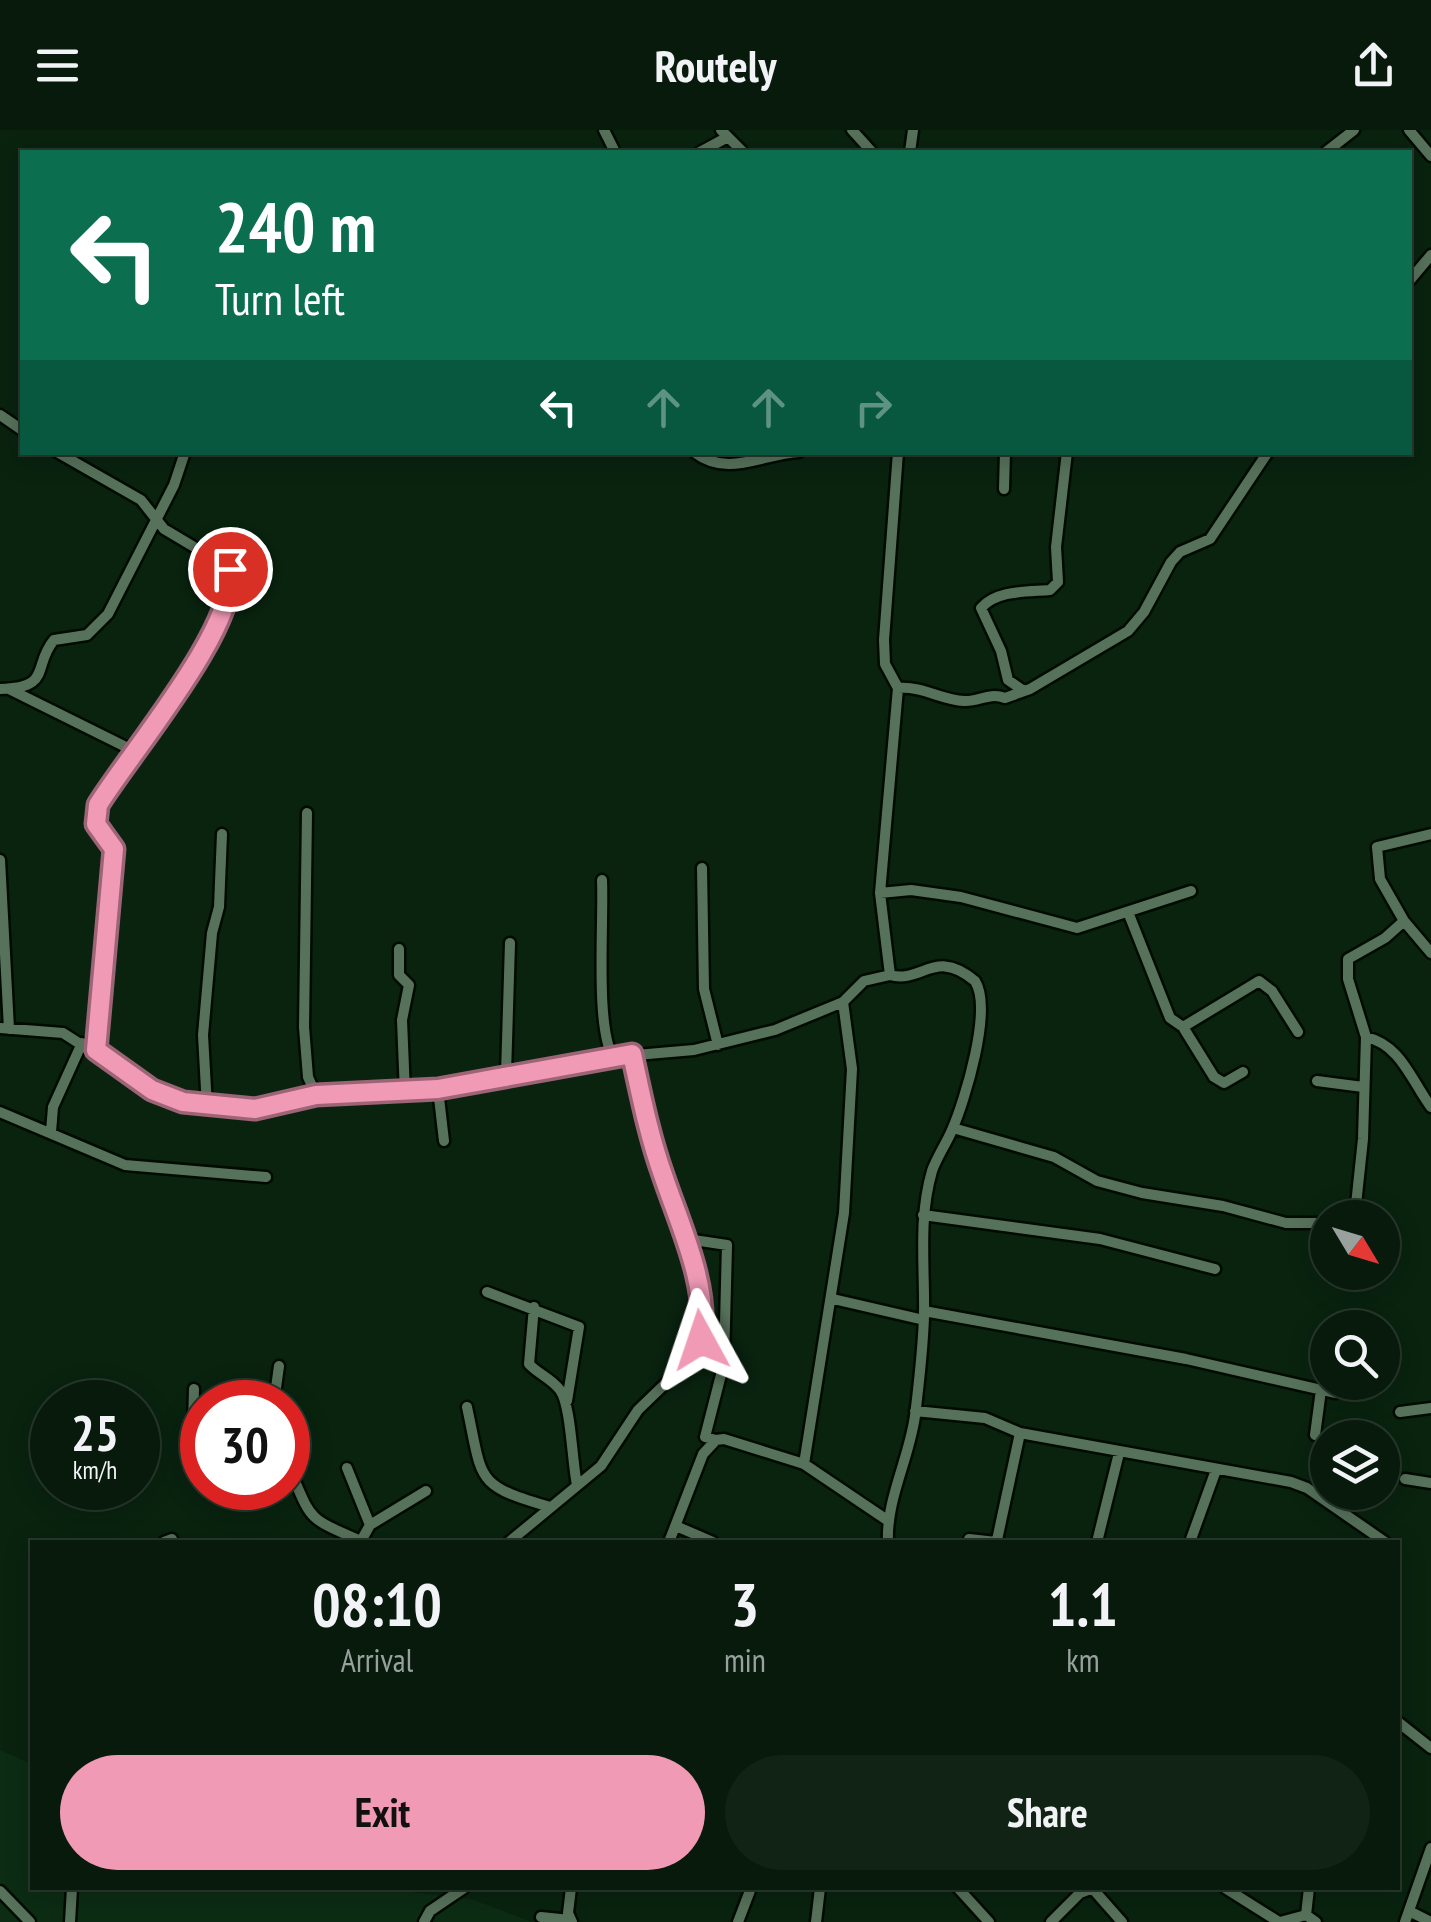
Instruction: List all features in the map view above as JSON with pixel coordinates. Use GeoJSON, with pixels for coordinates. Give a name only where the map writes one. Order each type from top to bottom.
{"type":"FeatureCollection","features":[{"type":"Feature","properties":{"kind":"street"},"geometry":{"type":"LineString","coordinates":[[852,130],[870,150]]}},
{"type":"Feature","properties":{"kind":"street"},"geometry":{"type":"LineString","coordinates":[[1329,150],[1354,130]]}},
{"type":"Feature","properties":{"kind":"street"},"geometry":{"type":"LineString","coordinates":[[1409,130],[1431,156]]}},
{"type":"Feature","properties":{"kind":"street"},"geometry":{"type":"LineString","coordinates":[[703,150],[724,134]]}},
{"type":"Feature","properties":{"kind":"street"},"geometry":{"type":"LineString","coordinates":[[1412,278],[1431,255]]}},
{"type":"Feature","properties":{"kind":"street"},"geometry":{"type":"LineString","coordinates":[[62,455],[141,500],[164,530],[226,566],[231,576],[221,620],[190,674],[98,805],[96,824],[114,849],[96,1050]]}},
{"type":"Feature","properties":{"kind":"street"},"geometry":{"type":"LineString","coordinates":[[4,689],[40,676],[54,640],[79,638],[101,624],[174,485],[183,455]]}},
{"type":"Feature","properties":{"kind":"street"},"geometry":{"type":"LineString","coordinates":[[698,455],[706,462],[727,467],[765,455]]}},
{"type":"Feature","properties":{"kind":"street"},"geometry":{"type":"LineString","coordinates":[[890,975],[880,893],[898,688],[885,664],[884,640],[898,455]]}},
{"type":"Feature","properties":{"kind":"street"},"geometry":{"type":"LineString","coordinates":[[1004,489],[1005,455]]}},
{"type":"Feature","properties":{"kind":"street"},"geometry":{"type":"LineString","coordinates":[[1024,691],[1008,680],[1002,652],[982,608],[991,600],[1050,590],[1058,582],[1056,547],[1068,455]]}},
{"type":"Feature","properties":{"kind":"street"},"geometry":{"type":"LineString","coordinates":[[898,688],[917,687],[960,702],[996,695],[1005,698],[1128,631],[1144,612],[1171,562],[1180,552],[1210,539],[1266,455]]}},
{"type":"Feature","properties":{"kind":"street"},"geometry":{"type":"LineString","coordinates":[[4,689],[134,751]]}},
{"type":"Feature","properties":{"kind":"street"},"geometry":{"type":"LineString","coordinates":[[307,813],[304,1027],[308,1078],[316,1095]]}},
{"type":"Feature","properties":{"kind":"street"},"geometry":{"type":"LineString","coordinates":[[208,1107],[203,1035],[212,933],[219,907],[222,834]]}},
{"type":"Feature","properties":{"kind":"street"},"geometry":{"type":"LineString","coordinates":[[1431,834],[1377,847],[1380,879],[1404,921],[1431,953]]}},
{"type":"Feature","properties":{"kind":"street"},"geometry":{"type":"LineString","coordinates":[[0,860],[4,1028],[64,1033],[96,1050],[152,1090],[208,1107],[255,1109],[316,1095],[438,1089],[506,1074],[718,1044],[774,1030],[844,1002],[864,980],[890,975],[903,978],[928,966],[965,973],[981,990],[980,1026],[954,1128],[933,1169],[923,1215],[924,1316],[915,1411],[910,1451],[887,1520],[888,1540]]}},
{"type":"Feature","properties":{"kind":"street"},"geometry":{"type":"LineString","coordinates":[[702,868],[704,989],[718,1044]]}},
{"type":"Feature","properties":{"kind":"street"},"geometry":{"type":"LineString","coordinates":[[602,880],[604,1013],[606,1046],[612,1057]]}},
{"type":"Feature","properties":{"kind":"street"},"geometry":{"type":"LineString","coordinates":[[880,893],[912,890],[961,897],[1077,928],[1191,890]]}},
{"type":"Feature","properties":{"kind":"street"},"geometry":{"type":"LineString","coordinates":[[1128,912],[1156,993],[1170,1018],[1183,1027],[1214,1077],[1224,1083],[1243,1072]]}},
{"type":"Feature","properties":{"kind":"street"},"geometry":{"type":"LineString","coordinates":[[1356,1200],[1366,1037],[1348,979],[1348,959],[1385,938],[1404,921]]}},
{"type":"Feature","properties":{"kind":"street"},"geometry":{"type":"LineString","coordinates":[[506,1074],[510,943]]}},
{"type":"Feature","properties":{"kind":"street"},"geometry":{"type":"LineString","coordinates":[[399,950],[399,976],[409,985],[410,997],[402,1020],[405,1092]]}},
{"type":"Feature","properties":{"kind":"street"},"geometry":{"type":"LineString","coordinates":[[1183,1027],[1259,981],[1272,992],[1298,1032]]}},
{"type":"Feature","properties":{"kind":"street"},"geometry":{"type":"LineString","coordinates":[[804,1464],[845,1200],[852,1068],[844,1002]]}},
{"type":"Feature","properties":{"kind":"street"},"geometry":{"type":"LineString","coordinates":[[1366,1037],[1381,1040],[1402,1059],[1431,1107]]}},
{"type":"Feature","properties":{"kind":"street"},"geometry":{"type":"LineString","coordinates":[[51,1132],[53,1108],[82,1043]]}},
{"type":"Feature","properties":{"kind":"street"},"geometry":{"type":"LineString","coordinates":[[511,1540],[601,1466],[638,1410],[697,1351],[704,1321],[687,1239],[658,1159],[632,1054]]}},
{"type":"Feature","properties":{"kind":"street"},"geometry":{"type":"LineString","coordinates":[[1317,1082],[1363,1087]]}},
{"type":"Feature","properties":{"kind":"street"},"geometry":{"type":"LineString","coordinates":[[438,1089],[444,1141]]}},
{"type":"Feature","properties":{"kind":"street"},"geometry":{"type":"LineString","coordinates":[[0,1112],[125,1165],[266,1177]]}},
{"type":"Feature","properties":{"kind":"street"},"geometry":{"type":"LineString","coordinates":[[954,1128],[1054,1157],[1098,1181],[1142,1193],[1222,1206],[1286,1224],[1310,1223]]}},
{"type":"Feature","properties":{"kind":"street"},"geometry":{"type":"LineString","coordinates":[[923,1215],[1100,1239],[1215,1269]]}},
{"type":"Feature","properties":{"kind":"street"},"geometry":{"type":"LineString","coordinates":[[687,1239],[727,1245],[724,1363],[705,1437],[745,1443],[804,1464],[887,1520]]}},
{"type":"Feature","properties":{"kind":"street"},"geometry":{"type":"LineString","coordinates":[[487,1292],[579,1327],[567,1401],[569,1447],[577,1485]]}},
{"type":"Feature","properties":{"kind":"street"},"geometry":{"type":"LineString","coordinates":[[832,1299],[1186,1359],[1310,1387]]}},
{"type":"Feature","properties":{"kind":"street"},"geometry":{"type":"LineString","coordinates":[[534,1307],[529,1364],[553,1382],[567,1401]]}},
{"type":"Feature","properties":{"kind":"street"},"geometry":{"type":"LineString","coordinates":[[278,1380],[280,1366]]}},
{"type":"Feature","properties":{"kind":"street"},"geometry":{"type":"LineString","coordinates":[[467,1407],[482,1476],[504,1494],[550,1507]]}},
{"type":"Feature","properties":{"kind":"street"},"geometry":{"type":"LineString","coordinates":[[1400,1412],[1431,1408]]}},
{"type":"Feature","properties":{"kind":"street"},"geometry":{"type":"LineString","coordinates":[[915,1411],[985,1418],[1020,1433],[1307,1488],[1382,1540]]}},
{"type":"Feature","properties":{"kind":"street"},"geometry":{"type":"LineString","coordinates":[[996,1540],[1020,1433]]}},
{"type":"Feature","properties":{"kind":"street"},"geometry":{"type":"LineString","coordinates":[[670,1540],[703,1454],[716,1440]]}},
{"type":"Feature","properties":{"kind":"street"},"geometry":{"type":"LineString","coordinates":[[1097,1540],[1119,1453]]}},
{"type":"Feature","properties":{"kind":"street"},"geometry":{"type":"LineString","coordinates":[[347,1468],[370,1525]]}},
{"type":"Feature","properties":{"kind":"street"},"geometry":{"type":"LineString","coordinates":[[1191,1540],[1216,1470]]}},
{"type":"Feature","properties":{"kind":"street"},"geometry":{"type":"LineString","coordinates":[[1405,1479],[1431,1483]]}},
{"type":"Feature","properties":{"kind":"street"},"geometry":{"type":"LineString","coordinates":[[363,1540],[370,1525],[426,1492]]}},
{"type":"Feature","properties":{"kind":"street"},"geometry":{"type":"LineString","coordinates":[[309,1510],[319,1522],[358,1540]]}},
{"type":"Feature","properties":{"kind":"street"},"geometry":{"type":"LineString","coordinates":[[678,1526],[709,1540]]}},
{"type":"Feature","properties":{"kind":"street"},"geometry":{"type":"LineString","coordinates":[[969,1539],[982,1540]]}},
{"type":"Feature","properties":{"kind":"street"},"geometry":{"type":"LineString","coordinates":[[1400,1724],[1431,1748]]}},
{"type":"Feature","properties":{"kind":"street"},"geometry":{"type":"LineString","coordinates":[[1431,1848],[1407,1917],[1431,1922]]}},
{"type":"Feature","properties":{"kind":"street"},"geometry":{"type":"LineString","coordinates":[[70,1922],[72,1890]]}},
{"type":"Feature","properties":{"kind":"street"},"geometry":{"type":"LineString","coordinates":[[424,1922],[430,1911],[461,1890]]}},
{"type":"Feature","properties":{"kind":"street"},"geometry":{"type":"LineString","coordinates":[[540,1917],[571,1921],[571,1890]]}},
{"type":"Feature","properties":{"kind":"street"},"geometry":{"type":"LineString","coordinates":[[738,1922],[750,1890]]}},
{"type":"Feature","properties":{"kind":"street"},"geometry":{"type":"LineString","coordinates":[[816,1922],[820,1890]]}},
{"type":"Feature","properties":{"kind":"street"},"geometry":{"type":"LineString","coordinates":[[960,1890],[989,1922]]}},
{"type":"Feature","properties":{"kind":"street"},"geometry":{"type":"LineString","coordinates":[[1051,1922],[1087,1890]]}},
{"type":"Feature","properties":{"kind":"street"},"geometry":{"type":"LineString","coordinates":[[1094,1890],[1122,1922]]}},
{"type":"Feature","properties":{"kind":"street"},"geometry":{"type":"LineString","coordinates":[[1228,1890],[1279,1922],[1311,1918],[1309,1890]]}},
{"type":"Feature","properties":{"kind":"street"},"geometry":{"type":"LineString","coordinates":[[0,1891],[30,1922]]}},
{"type":"Feature","properties":{"kind":"shaded area"},"geometry":{"type":"Polygon","coordinates":[[[0,1750],[30,1763],[30,1890],[395,1890],[475,1900],[531,1922],[0,1922],[0,1750]]]}},
{"type":"Feature","properties":{"kind":"route"},"geometry":{"type":"LineString","coordinates":[[230,569],[221,620],[190,674],[167,701],[153,728],[120,769],[98,805],[96,824],[114,849],[104,998],[96,1050],[152,1090],[183,1102],[255,1109],[316,1095],[438,1089],[632,1054],[653,1144],[687,1239],[704,1321],[701,1340]]}}]}
